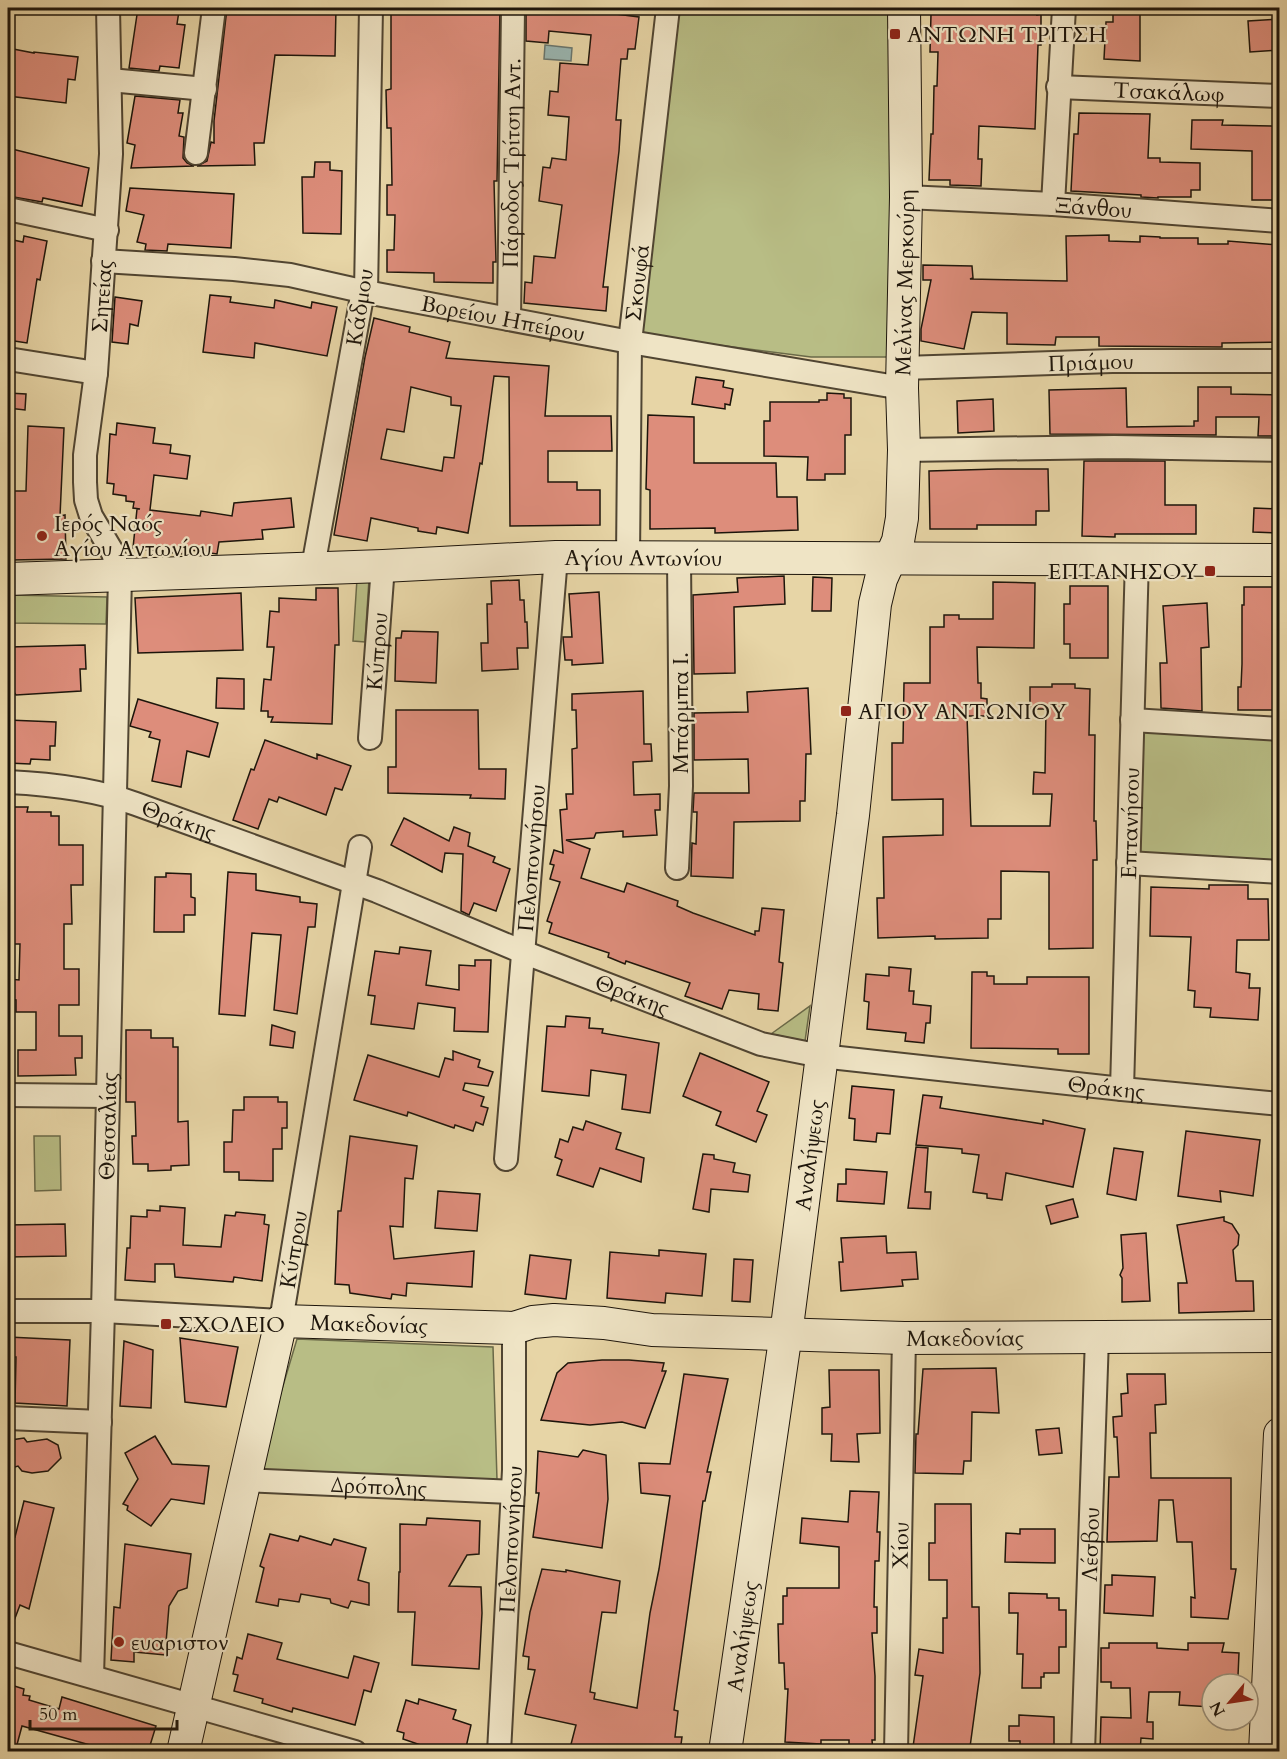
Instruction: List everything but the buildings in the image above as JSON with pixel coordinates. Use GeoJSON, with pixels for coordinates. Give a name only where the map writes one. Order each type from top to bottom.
{"type":"FeatureCollection","features":[{"type":"Feature","properties":{"kind":"street","name":"Σητείας"},"geometry":{"type":"LineString","coordinates":[[108,8],[111,154],[96,373],[85,455],[86,500],[92,516],[113,553],[120,576]]}},
{"type":"Feature","properties":{"kind":"street"},"geometry":{"type":"LineString","coordinates":[[196,153],[214,8]]}},
{"type":"Feature","properties":{"kind":"street","name":"Κάδμου"},"geometry":{"type":"LineString","coordinates":[[313,567],[360,308],[366,292],[370,8]]}},
{"type":"Feature","properties":{"kind":"street","name":"Πάροδος Τρίτση Αντ."},"geometry":{"type":"LineString","coordinates":[[509,319],[513,8]]}},
{"type":"Feature","properties":{"kind":"street","name":"Σκουφά"},"geometry":{"type":"LineString","coordinates":[[628,558],[630,342],[668,8]]}},
{"type":"Feature","properties":{"kind":"street","name":"Μελίνας Μερκούρη"},"geometry":{"type":"LineString","coordinates":[[890,558],[900,530],[904,450],[902,378],[906,197],[904,8]]}},
{"type":"Feature","properties":{"kind":"street"},"geometry":{"type":"LineString","coordinates":[[1053,204],[1064,8]]}},
{"type":"Feature","properties":{"kind":"street"},"geometry":{"type":"LineString","coordinates":[[110,80],[205,89]]}},
{"type":"Feature","properties":{"kind":"street","name":"Τσακάλωφ"},"geometry":{"type":"LineString","coordinates":[[1058,87],[1280,96]]}},
{"type":"Feature","properties":{"kind":"street","name":"Ξάνθου"},"geometry":{"type":"LineString","coordinates":[[906,197],[1053,204],[1280,220]]}},
{"type":"Feature","properties":{"kind":"street"},"geometry":{"type":"LineString","coordinates":[[8,209],[107,230]]}},
{"type":"Feature","properties":{"kind":"street","name":"Βορείου Ηπείρου"},"geometry":{"type":"LineString","coordinates":[[103,261],[234,269],[290,275],[366,292],[630,342],[902,378]]}},
{"type":"Feature","properties":{"kind":"street"},"geometry":{"type":"LineString","coordinates":[[8,359],[96,373]]}},
{"type":"Feature","properties":{"kind":"street","name":"Πριάμου"},"geometry":{"type":"LineString","coordinates":[[902,378],[1112,361],[1280,361]]}},
{"type":"Feature","properties":{"kind":"street"},"geometry":{"type":"LineString","coordinates":[[904,450],[1114,447],[1280,450]]}},
{"type":"Feature","properties":{"kind":"street","name":"Αγίου Αντωνίου"},"geometry":{"type":"LineString","coordinates":[[8,579],[383,566],[556,557],[1280,560]]}},
{"type":"Feature","properties":{"kind":"street","name":"Πελοποννήσου"},"geometry":{"type":"LineString","coordinates":[[506,1159],[556,557]]}},
{"type":"Feature","properties":{"kind":"street","name":"Μπάρμπα Ι."},"geometry":{"type":"LineString","coordinates":[[677,868],[681,786],[679,558]]}},
{"type":"Feature","properties":{"kind":"street","name":"Αναλήψεως"},"geometry":{"type":"LineString","coordinates":[[725,1752],[786,1334],[853,815],[875,604],[878,587],[890,558]]}},
{"type":"Feature","properties":{"kind":"street","name":"Επτανήσου"},"geometry":{"type":"LineString","coordinates":[[1122,1089],[1137,559]]}},
{"type":"Feature","properties":{"kind":"street","name":"Κύπρου"},"geometry":{"type":"LineString","coordinates":[[370,738],[383,566]]}},
{"type":"Feature","properties":{"kind":"street","name":"Θεσσαλίας"},"geometry":{"type":"LineString","coordinates":[[92,1676],[120,576]]}},
{"type":"Feature","properties":{"kind":"street"},"geometry":{"type":"LineString","coordinates":[[1132,720],[1280,729]]}},
{"type":"Feature","properties":{"kind":"street","name":"Θράκης"},"geometry":{"type":"LineString","coordinates":[[8,782],[43,784],[116,796],[354,882],[523,952],[761,1044],[821,1056],[1280,1104]]}},
{"type":"Feature","properties":{"kind":"street","name":"Κύπρου"},"geometry":{"type":"LineString","coordinates":[[183,1752],[281,1321],[360,847]]}},
{"type":"Feature","properties":{"kind":"street"},"geometry":{"type":"LineString","coordinates":[[1128,863],[1280,872]]}},
{"type":"Feature","properties":{"kind":"street"},"geometry":{"type":"LineString","coordinates":[[8,1095],[107,1095]]}},
{"type":"Feature","properties":{"kind":"street","name":"Μακεδονίας"},"geometry":{"type":"LineString","coordinates":[[8,1311],[103,1311],[281,1321],[514,1328],[555,1338],[604,1336],[652,1330],[904,1338],[1280,1336]]}},
{"type":"Feature","properties":{"kind":"street","name":"Πελοποννήσου"},"geometry":{"type":"LineString","coordinates":[[499,1752],[513,1492],[514,1328]]}},
{"type":"Feature","properties":{"kind":"street","name":"Λέσβου"},"geometry":{"type":"LineString","coordinates":[[1083,1752],[1097,1337]]}},
{"type":"Feature","properties":{"kind":"street","name":"Χίου"},"geometry":{"type":"LineString","coordinates":[[896,1752],[904,1338]]}},
{"type":"Feature","properties":{"kind":"street"},"geometry":{"type":"LineString","coordinates":[[8,1418],[100,1422]]}},
{"type":"Feature","properties":{"kind":"street"},"geometry":{"type":"LineString","coordinates":[[1270,1740],[1280,1434]]}},
{"type":"Feature","properties":{"kind":"street","name":"Δρόπολης"},"geometry":{"type":"LineString","coordinates":[[245,1480],[513,1492]]}},
{"type":"Feature","properties":{"kind":"street"},"geometry":{"type":"LineString","coordinates":[[8,1653],[355,1752]]}},
{"type":"Feature","properties":{"kind":"green space"},"geometry":{"type":"Polygon","coordinates":[[[676,8],[891,8],[889,357],[811,357],[649,336],[641,344],[676,8]]]}},
{"type":"Feature","properties":{"kind":"green space"},"geometry":{"type":"Polygon","coordinates":[[[357,579],[369,579],[365,642],[353,641],[357,579]]]}},
{"type":"Feature","properties":{"kind":"green space"},"geometry":{"type":"Polygon","coordinates":[[[8,595],[107,597],[106,624],[8,623],[8,595]]]}},
{"type":"Feature","properties":{"kind":"green space"},"geometry":{"type":"Polygon","coordinates":[[[1139,731],[1279,738],[1279,863],[1136,854],[1139,731]]]}},
{"type":"Feature","properties":{"kind":"green space"},"geometry":{"type":"Polygon","coordinates":[[[810,1006],[805,1041],[771,1034],[810,1006]]]}},
{"type":"Feature","properties":{"kind":"green space"},"geometry":{"type":"Polygon","coordinates":[[[34,1136],[60,1136],[61,1190],[35,1191],[34,1136]]]}},
{"type":"Feature","properties":{"kind":"green space"},"geometry":{"type":"Polygon","coordinates":[[[297,1339],[493,1347],[497,1480],[257,1473],[297,1339]]]}},
{"type":"Feature","properties":{"kind":"water"},"geometry":{"type":"Polygon","coordinates":[[[545,45],[572,48],[571,61],[544,59],[545,45]]]}},
{"type":"Feature","properties":{"kind":"place","name":"ΑΝΤΩΝΗ ΤΡΙΤΣΗ"},"geometry":{"type":"Point","coordinates":[895,34]}},
{"type":"Feature","properties":{"kind":"place","name":"Ιερός Ναός Αγίου Αντωνίου"},"geometry":{"type":"Point","coordinates":[42,536]}},
{"type":"Feature","properties":{"kind":"place","name":"ΕΠΤΑΝΗΣΟΥ"},"geometry":{"type":"Point","coordinates":[1210,571]}},
{"type":"Feature","properties":{"kind":"place","name":"ΑΓΙΟΥ ΑΝΤΩΝΙΟΥ"},"geometry":{"type":"Point","coordinates":[846,711]}},
{"type":"Feature","properties":{"kind":"place","name":"ΣΧΟΛΕΙΟ"},"geometry":{"type":"Point","coordinates":[166,1324]}},
{"type":"Feature","properties":{"kind":"place","name":"ευαριστον"},"geometry":{"type":"Point","coordinates":[119,1642]}}]}
